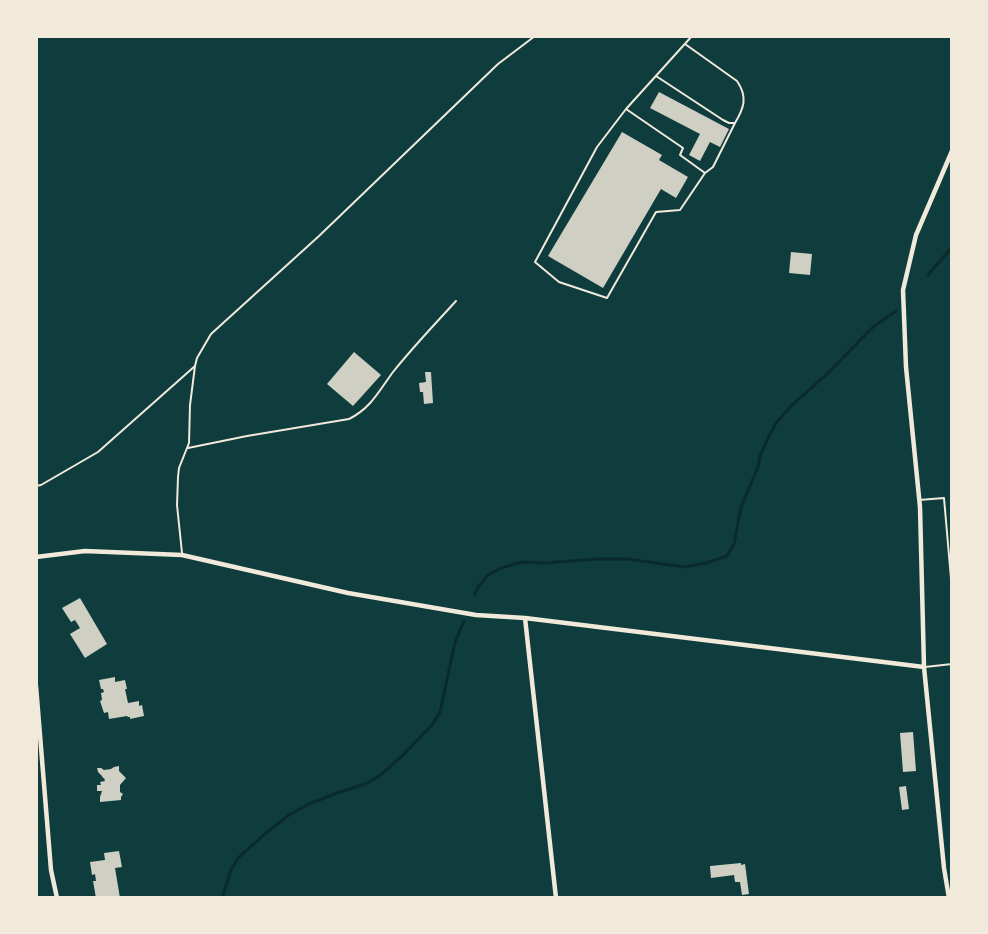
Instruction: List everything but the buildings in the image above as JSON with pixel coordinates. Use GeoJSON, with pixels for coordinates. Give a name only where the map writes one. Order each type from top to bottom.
{"type":"FeatureCollection","features":[{"type":"Feature","properties":{"kind":"street"},"geometry":{"type":"LineString","coordinates":[[949,898],[924,667],[919,500],[906,367],[903,287],[916,235],[952,151]]}},
{"type":"Feature","properties":{"kind":"street"},"geometry":{"type":"LineString","coordinates":[[36,557],[85,551],[182,555],[348,593],[476,615],[525,618],[924,667]]}},
{"type":"Feature","properties":{"kind":"street"},"geometry":{"type":"LineString","coordinates":[[525,618],[556,898]]}},
{"type":"Feature","properties":{"kind":"street"},"geometry":{"type":"LineString","coordinates":[[36,686],[51,870],[57,898]]}},
{"type":"Feature","properties":{"kind":"lane"},"geometry":{"type":"LineString","coordinates":[[182,555],[176,494],[179,468],[188,448],[195,366],[197,358],[212,334],[319,236],[498,64],[535,36]]}},
{"type":"Feature","properties":{"kind":"lane"},"geometry":{"type":"LineString","coordinates":[[685,44],[741,86],[744,101],[742,111],[713,167],[705,173],[680,210],[656,212],[607,298],[560,282],[535,262],[597,147],[626,108],[692,36]]}},
{"type":"Feature","properties":{"kind":"lane"},"geometry":{"type":"LineString","coordinates":[[656,76],[723,120],[735,123]]}},
{"type":"Feature","properties":{"kind":"lane"},"geometry":{"type":"LineString","coordinates":[[626,108],[683,148],[680,155],[705,173]]}},
{"type":"Feature","properties":{"kind":"lane"},"geometry":{"type":"LineString","coordinates":[[188,448],[349,419],[371,403],[394,372],[456,301]]}},
{"type":"Feature","properties":{"kind":"lane"},"geometry":{"type":"LineString","coordinates":[[36,486],[98,452],[195,366]]}},
{"type":"Feature","properties":{"kind":"lane"},"geometry":{"type":"LineString","coordinates":[[919,500],[944,498],[952,590]]}},
{"type":"Feature","properties":{"kind":"lane"},"geometry":{"type":"LineString","coordinates":[[924,667],[952,664]]}},
{"type":"Feature","properties":{"kind":"waterway"},"geometry":{"type":"LineString","coordinates":[[928,275],[952,247]]}},
{"type":"Feature","properties":{"kind":"waterway"},"geometry":{"type":"LineString","coordinates":[[475,594],[488,575],[501,568],[522,562],[627,559],[685,567],[727,556],[734,544],[741,507],[758,467],[760,456],[776,423],[873,327],[896,311]]}},
{"type":"Feature","properties":{"kind":"waterway"},"geometry":{"type":"LineString","coordinates":[[222,898],[231,870],[238,858],[266,833],[289,815],[309,804],[378,777],[432,725],[440,712],[455,642],[464,621]]}}]}
